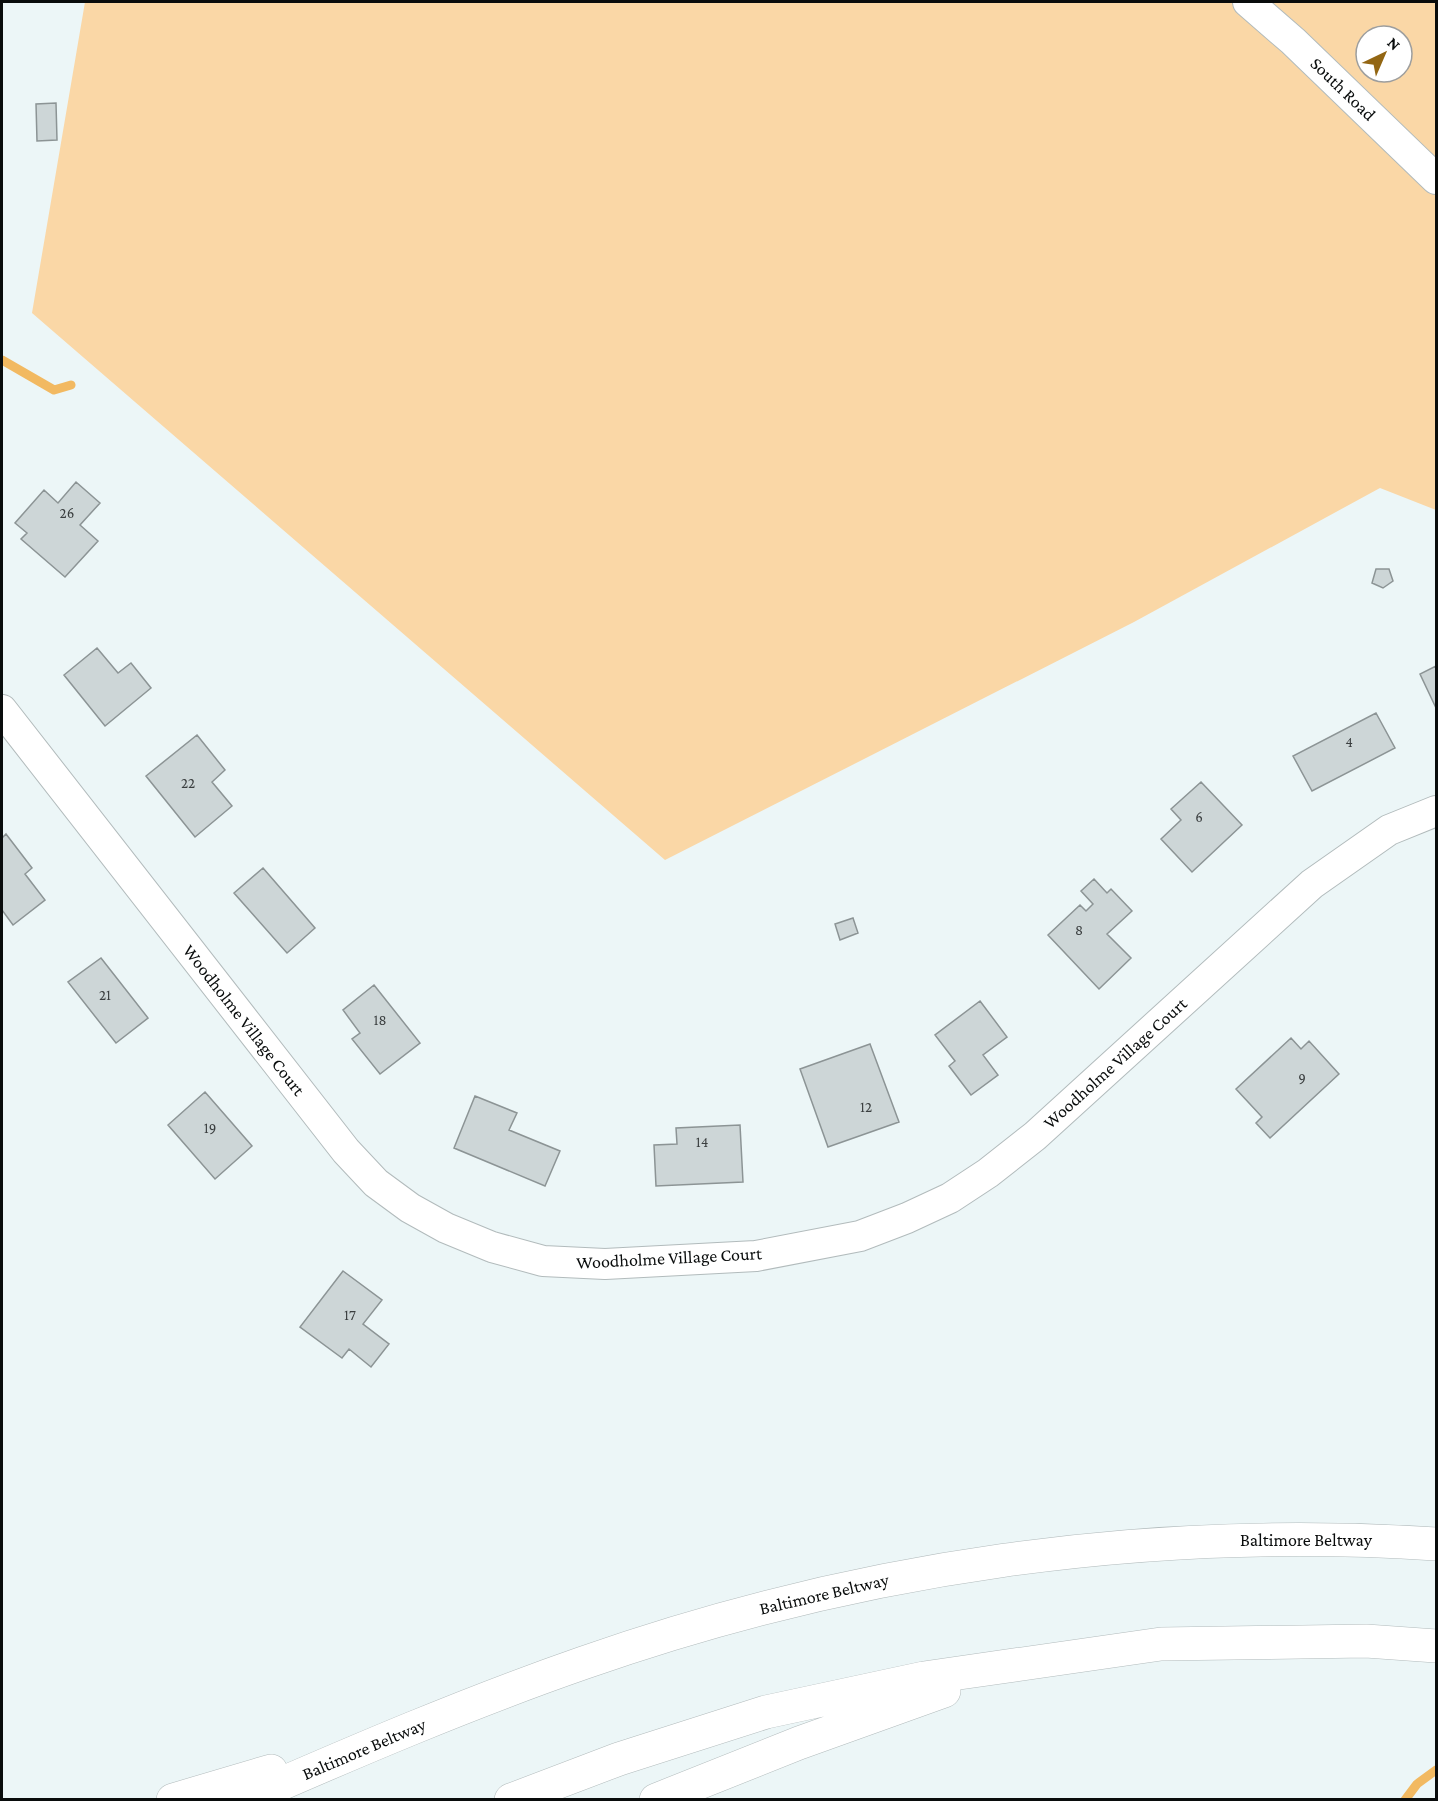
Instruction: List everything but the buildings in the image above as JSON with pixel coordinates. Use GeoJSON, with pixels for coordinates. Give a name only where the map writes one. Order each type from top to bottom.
{"type":"FeatureCollection","features":[{"type":"Feature","properties":{"kind":"highway","name":"Baltimore Beltway"},"geometry":{"type":"LineString","coordinates":[[244,1800],[394,1735],[583,1662],[744,1613],[911,1574],[1158,1543],[1265,1539],[1437,1544]]}},
{"type":"Feature","properties":{"kind":"highway"},"geometry":{"type":"LineString","coordinates":[[511,1800],[619,1759],[766,1712],[924,1678],[1161,1644],[1366,1641],[1437,1646]]}},
{"type":"Feature","properties":{"kind":"highway"},"geometry":{"type":"LineString","coordinates":[[656,1800],[799,1743],[1030,1661]]}},
{"type":"Feature","properties":{"kind":"highway"},"geometry":{"type":"LineString","coordinates":[[173,1800],[394,1735]]}},
{"type":"Feature","properties":{"kind":"street","name":"South Road"},"geometry":{"type":"LineString","coordinates":[[1248,2],[1293,40],[1437,179]]}},
{"type":"Feature","properties":{"kind":"street","name":"Woodholme Village Court"},"geometry":{"type":"LineString","coordinates":[[2,710],[346,1150],[376,1183],[410,1208],[446,1228],[492,1247],[543,1261],[605,1264],[756,1256],[860,1236],[950,1198],[1035,1136],[1312,884],[1389,830],[1437,811]]}},
{"type":"Feature","properties":{"kind":"shaded area"},"geometry":{"type":"Polygon","coordinates":[[[85,2],[1436,2],[1436,510],[1380,488],[1134,622],[665,860],[32,313],[85,2]]]}},
{"type":"Feature","properties":{"kind":"waterway"},"geometry":{"type":"LineString","coordinates":[[2,360],[54,390],[71,385]]}},
{"type":"Feature","properties":{"kind":"waterway"},"geometry":{"type":"LineString","coordinates":[[1405,1800],[1417,1784],[1436,1770]]}}]}
